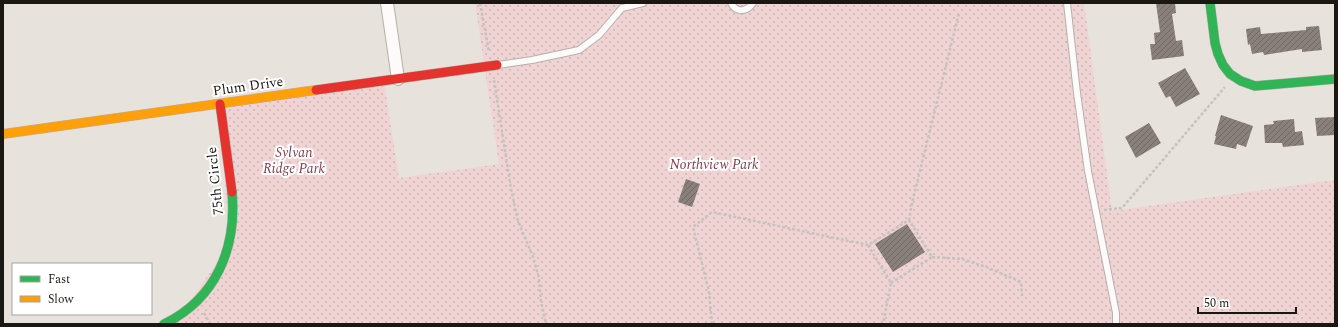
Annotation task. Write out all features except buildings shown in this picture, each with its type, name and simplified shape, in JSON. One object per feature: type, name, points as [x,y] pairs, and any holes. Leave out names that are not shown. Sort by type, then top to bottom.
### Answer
[{"type":"street","points":[[387,3],[398,79]]},
{"type":"street","points":[[1210,3],[1216,48],[1225,69],[1233,77],[1244,83],[1255,86],[1335,79]]},
{"type":"street","name":"Plum Drive","points":[[3,134],[494,66]]},
{"type":"street","name":"75th Circle","points":[[164,324],[182,313],[199,298],[212,282],[222,265],[229,245],[233,225],[234,204],[220,104]]},
{"type":"lane","points":[[494,66],[580,50],[599,35],[622,8],[643,3]]},
{"type":"lane","points":[[731,3],[736,9],[741,11],[749,8],[753,3]]},
{"type":"lane","points":[[1067,3],[1077,94],[1088,171],[1116,313],[1116,324]]},
{"type":"path","points":[[480,3],[494,66],[511,189],[518,221],[533,257],[539,278],[541,302],[546,324]]},
{"type":"path","points":[[932,257],[909,220],[959,14]]},
{"type":"path","points":[[1096,212],[1122,208],[1233,77]]},
{"type":"path","points":[[712,324],[709,292],[693,227],[712,212],[868,245],[909,220]]},
{"type":"path","points":[[868,245],[891,283],[883,324]]},
{"type":"path","points":[[891,283],[932,257],[962,259],[990,268],[1021,282],[1022,296]]},
{"type":"green space","name":"Northview Park","points":[[475,3],[1084,3],[1112,211],[1335,180],[1335,324],[164,324],[182,313],[229,245],[220,104],[384,82],[399,178],[499,164]]},
{"type":"traffic: fast","points":[[1210,3],[1215,43],[1218,54],[1223,65],[1230,74],[1241,81],[1255,86],[1335,79]]},
{"type":"traffic: fast","points":[[164,324],[182,313],[197,301],[210,286],[219,270],[231,233],[233,213],[232,192]]},
{"type":"traffic: slow","points":[[3,134],[316,90]]},
{"type":"traffic: jam","points":[[316,90],[497,65]]},
{"type":"traffic: jam","points":[[220,104],[232,192]]},
{"type":"park label","name":"Sylvan Ridge Park","points":[[294,160]]}]
